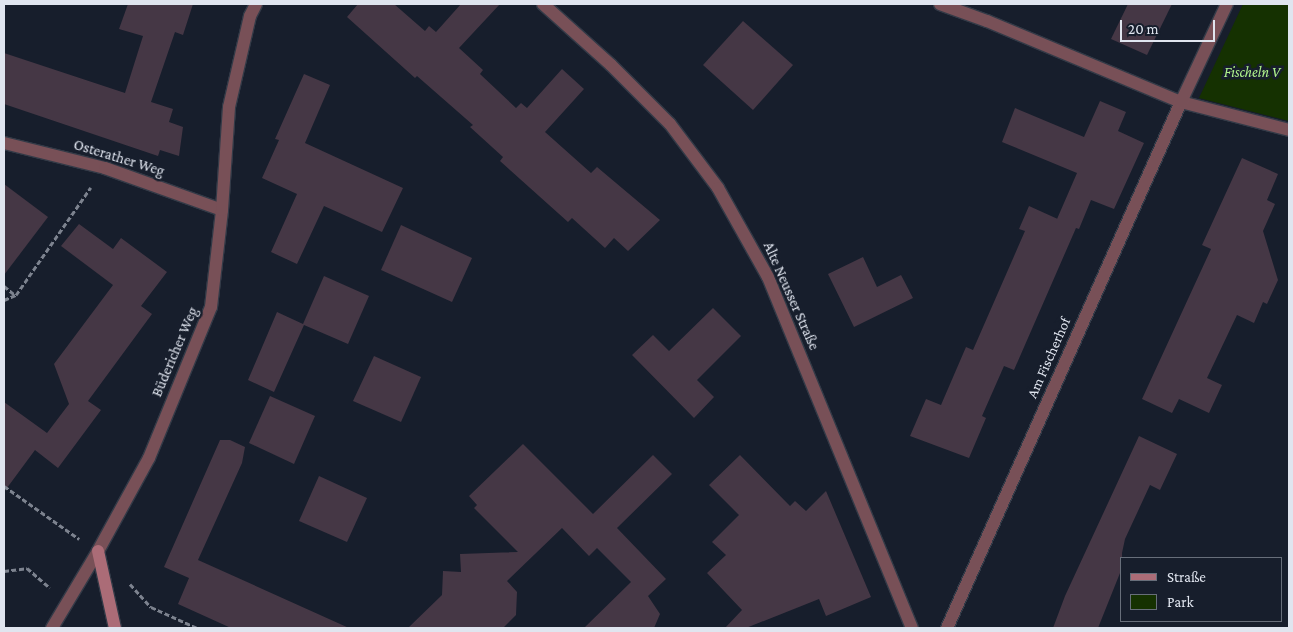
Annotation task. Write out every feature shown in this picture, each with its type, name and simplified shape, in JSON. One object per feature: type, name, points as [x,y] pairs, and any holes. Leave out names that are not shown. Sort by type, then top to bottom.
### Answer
[{"type":"main road","points":[[98,551],[115,628]]},
{"type":"street","name":"Büdericher Weg","points":[[52,628],[98,551],[149,458],[211,307],[222,210],[229,108],[250,16],[256,4]]},
{"type":"street","name":"Alte Neusser Straße","points":[[543,4],[611,65],[670,124],[718,188],[768,277],[912,628]]},
{"type":"street","points":[[940,4],[987,21],[1181,102],[1289,130]]},
{"type":"street","name":"Am Fischerhof","points":[[947,628],[1181,102],[1227,4]]},
{"type":"street","name":"Osterather Weg","points":[[4,143],[104,168],[222,210]]},
{"type":"path","points":[[4,300],[16,295],[104,168]]},
{"type":"path","points":[[4,286],[16,295]]},
{"type":"path","points":[[4,486],[98,551]]},
{"type":"path","points":[[4,571],[27,568],[67,603]]},
{"type":"path","points":[[125,579],[151,607],[197,628]]},
{"type":"green space","name":"Fischeln V","points":[[1243,4],[1289,4],[1289,121],[1199,98]]},
{"type":"building","points":[[128,4],[193,4],[183,35],[175,32],[151,102],[173,109],[169,122],[183,127],[179,156],[160,150],[158,156],[4,104],[4,53],[125,93],[143,36],[119,29]]},
{"type":"building","points":[[358,4],[394,4],[425,31],[429,26],[436,32],[461,4],[500,4],[459,48],[483,70],[480,74],[516,108],[521,103],[527,108],[562,69],[584,89],[545,132],[591,173],[597,167],[660,220],[628,251],[614,238],[605,248],[572,218],[568,222],[500,161],[503,157],[470,127],[473,125],[417,76],[415,78],[347,17]]},
{"type":"building","points":[[1128,4],[1172,4],[1147,55],[1111,39]]},
{"type":"building","points":[[743,21],[793,65],[753,110],[703,65]]},
{"type":"building","points":[[304,74],[330,85],[305,143],[403,188],[382,232],[324,206],[297,264],[271,252],[297,194],[262,178],[279,140],[275,139]]},
{"type":"building","points":[[1100,101],[1126,112],[1118,131],[1144,143],[1114,209],[1091,200],[1079,229],[1076,228],[1014,370],[1004,366],[982,416],[986,418],[969,458],[910,436],[926,399],[941,405],[966,347],[973,350],[1025,231],[1019,229],[1029,206],[1057,219],[1077,173],[1002,142],[1015,108],[1084,137]]},
{"type":"building","points":[[1242,158],[1278,174],[1267,200],[1275,204],[1263,231],[1278,280],[1267,304],[1263,302],[1254,323],[1237,315],[1207,378],[1222,385],[1209,413],[1179,399],[1172,413],[1142,399],[1211,249],[1202,245]]},
{"type":"building","points":[[4,184],[48,217],[4,275]]},
{"type":"building","points":[[79,224],[113,249],[121,238],[167,272],[141,306],[152,314],[88,401],[101,410],[58,468],[35,450],[4,492],[4,402],[47,433],[69,404],[54,364],[113,285],[61,246]]},
{"type":"building","points":[[401,225],[472,258],[452,302],[381,270]]},
{"type":"building","points":[[863,257],[877,287],[901,275],[913,298],[854,327],[828,274]]},
{"type":"building","points":[[324,276],[369,296],[348,344],[304,325],[274,392],[248,380],[277,312],[303,324]]},
{"type":"building","points":[[713,308],[741,336],[697,380],[714,397],[694,418],[632,355],[653,335],[669,351]]},
{"type":"building","points":[[374,356],[421,377],[401,422],[353,401]]},
{"type":"building","points":[[270,396],[315,416],[294,464],[249,443]]},
{"type":"building","points":[[1139,436],[1177,454],[1160,490],[1150,485],[1125,539],[1122,557],[1120,557],[1120,573],[1098,628],[1053,628],[1065,596]]},
{"type":"building","points":[[220,440],[230,440],[245,447],[242,463],[198,560],[349,628],[231,628],[178,604],[189,578],[164,567]]},
{"type":"building","points":[[523,444],[593,514],[653,455],[672,474],[617,528],[666,579],[648,596],[660,614],[654,628],[584,628],[631,582],[597,548],[589,556],[562,528],[507,581],[517,592],[516,615],[503,628],[408,628],[442,595],[443,571],[461,572],[460,554],[518,552],[474,508],[477,505],[469,496]]},
{"type":"building","points":[[740,455],[790,506],[795,501],[806,511],[826,491],[871,597],[826,616],[819,599],[746,628],[725,628],[742,610],[707,573],[726,555],[712,542],[739,515],[709,485]]},
{"type":"building","points":[[319,476],[367,498],[347,542],[299,521]]}]
